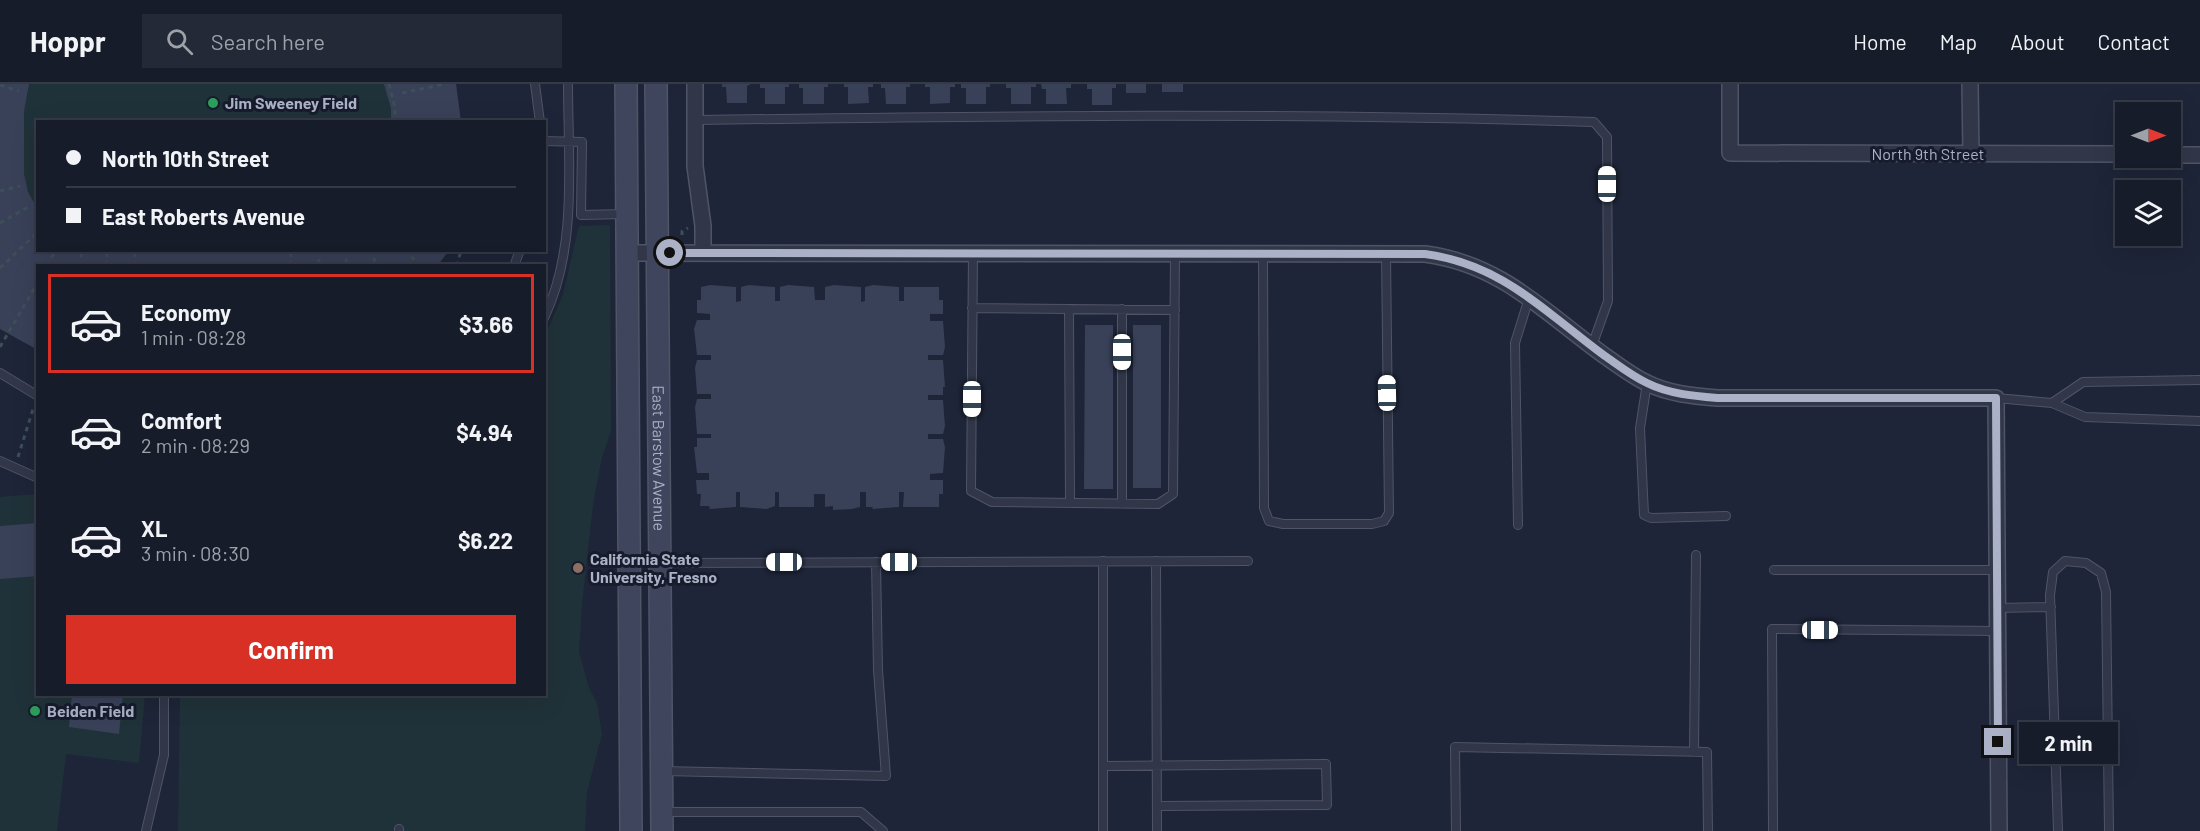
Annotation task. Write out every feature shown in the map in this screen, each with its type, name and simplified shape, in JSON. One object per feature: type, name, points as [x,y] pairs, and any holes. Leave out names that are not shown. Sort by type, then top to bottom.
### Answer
[{"type":"main road","name":"East Barstow Avenue","points":[[626,84],[631,831]]},
{"type":"main road","name":"East Barstow Avenue","points":[[656,84],[662,821]]},
{"type":"street","points":[[694,84],[695,166],[703,226],[703,253]]},
{"type":"street","name":"North 9th Street","points":[[1731,84],[1731,153],[2115,154]]},
{"type":"street","points":[[1970,84],[1971,154]]},
{"type":"street","points":[[2181,155],[2200,155]]},
{"type":"street","points":[[628,253],[1425,254],[1455,258],[1506,281],[1592,346],[1647,383],[1677,393],[1718,398],[1996,398],[1999,831]]},
{"type":"lane","points":[[535,84],[540,120]]},
{"type":"lane","points":[[546,312],[560,270],[566,232],[568,84]]},
{"type":"lane","points":[[695,120],[1181,115],[1450,117],[1594,122],[1607,137],[1608,301],[1592,346]]},
{"type":"lane","points":[[546,141],[582,142],[581,214],[627,214]]},
{"type":"lane","points":[[973,253],[971,491],[992,502],[1122,504],[1158,504],[1173,494],[1175,254]]},
{"type":"lane","points":[[1263,254],[1264,508],[1269,521],[1283,524],[1372,524],[1384,521],[1389,513],[1386,254]]},
{"type":"lane","points":[[1518,525],[1515,343],[1529,298]]},
{"type":"lane","points":[[972,308],[1174,310]]},
{"type":"lane","points":[[1070,309],[1070,503]]},
{"type":"lane","points":[[1122,309],[1122,504]]},
{"type":"lane","points":[[0,373],[36,395]]},
{"type":"lane","points":[[2052,403],[2083,382],[2200,380]]},
{"type":"lane","points":[[1647,383],[1640,429],[1644,515],[1651,518],[1726,516]]},
{"type":"lane","points":[[1996,398],[2052,403],[2085,417],[2200,421]]},
{"type":"lane","points":[[0,461],[14,470],[36,477]]},
{"type":"lane","points":[[1694,752],[1696,555]]},
{"type":"lane","points":[[1102,561],[1103,831]]},
{"type":"lane","points":[[1156,561],[1157,831]]},
{"type":"lane","points":[[660,563],[1248,561]]},
{"type":"lane","points":[[2058,831],[2051,607],[2053,572],[2065,561],[2086,563],[2101,573],[2106,592],[2109,831]]},
{"type":"lane","points":[[662,771],[886,776],[878,670],[876,562]]},
{"type":"lane","points":[[1774,570],[1997,570]]},
{"type":"lane","points":[[1997,608],[2051,607]]},
{"type":"lane","points":[[1773,831],[1772,629],[1998,631]]},
{"type":"lane","points":[[146,831],[164,755],[164,696]]},
{"type":"lane","points":[[1456,831],[1455,747],[1707,752],[1707,831]]},
{"type":"lane","points":[[1103,766],[1326,764],[1327,805],[1157,806]]},
{"type":"lane","points":[[662,821],[861,812],[883,831]]},
{"type":"path","points":[[389,84],[395,108],[395,120]]},
{"type":"path","points":[[402,93],[445,84]]},
{"type":"path","points":[[0,85],[19,91]]},
{"type":"path","points":[[0,191],[20,186]]},
{"type":"path","points":[[0,223],[28,207]]},
{"type":"path","points":[[682,235],[685,228],[690,228]]},
{"type":"path","points":[[0,268],[36,234]]},
{"type":"path","points":[[407,252],[418,264]]},
{"type":"path","points":[[0,347],[36,285]]},
{"type":"path","points":[[14,470],[36,402]]},
{"type":"shaded area","points":[[0,84],[456,84],[461,120],[36,120],[36,252],[448,252],[441,262],[445,264],[36,264],[36,349],[0,329]]},
{"type":"shaded area","points":[[610,225],[611,431],[602,457],[593,504],[579,652],[589,688],[597,703],[602,734],[587,792],[585,831],[178,831],[180,696],[546,696],[546,378],[548,375],[546,374],[546,334],[563,294],[579,226]]},
{"type":"shaded area","name":"Beiden Field","points":[[36,494],[36,696],[145,696],[139,763],[66,754],[57,831],[0,831],[0,497]]},
{"type":"building","points":[[0,84],[29,84],[24,111],[24,174],[28,192],[36,206],[36,252],[448,252],[440,262],[444,264],[36,264],[36,349],[0,329]]},
{"type":"building","points":[[384,84],[456,84],[461,120],[391,120],[391,108]]},
{"type":"building","points":[[722,84],[751,84],[747,86],[747,103],[727,103],[726,87],[722,87]]},
{"type":"building","points":[[760,84],[789,84],[789,87],[785,87],[785,104],[765,104],[765,88],[760,88]]},
{"type":"building","points":[[799,84],[828,84],[828,87],[824,87],[824,104],[803,104],[803,88],[799,88]]},
{"type":"building","points":[[844,84],[873,84],[873,87],[868,87],[869,103],[848,104],[848,87],[844,87]]},
{"type":"building","points":[[881,84],[910,84],[910,87],[906,87],[906,104],[886,104],[885,88],[881,88]]},
{"type":"building","points":[[925,84],[955,84],[955,87],[950,87],[950,103],[930,104],[930,87],[925,87]]},
{"type":"building","points":[[961,84],[990,84],[990,87],[986,87],[986,104],[966,104],[966,88],[961,88]]},
{"type":"building","points":[[1006,84],[1036,84],[1036,87],[1031,87],[1031,104],[1011,104],[1011,88],[1006,88]]},
{"type":"building","points":[[1041,84],[1071,84],[1071,88],[1066,88],[1067,104],[1046,104],[1046,89],[1042,89]]},
{"type":"building","points":[[1087,84],[1116,84],[1116,88],[1112,88],[1112,105],[1092,105],[1092,89],[1087,89]]},
{"type":"building","points":[[1126,84],[1146,84],[1146,93],[1126,93]]},
{"type":"building","points":[[1162,84],[1183,84],[1183,92],[1162,92]]},
{"type":"building","points":[[710,285],[736,287],[736,302],[741,301],[741,287],[749,285],[775,287],[775,301],[780,301],[780,287],[788,285],[814,287],[815,300],[825,300],[825,287],[834,285],[861,287],[861,302],[865,301],[865,287],[873,285],[899,287],[899,301],[904,301],[904,287],[939,287],[939,300],[943,300],[943,314],[930,314],[930,321],[943,321],[945,347],[943,355],[928,355],[928,360],[943,360],[945,387],[943,387],[943,395],[928,395],[928,400],[943,400],[945,426],[943,434],[928,434],[928,439],[943,439],[945,447],[943,473],[930,474],[930,480],[943,480],[943,494],[939,494],[939,507],[903,507],[904,492],[899,492],[899,507],[872,509],[873,507],[866,507],[866,492],[860,492],[860,507],[852,509],[833,510],[833,506],[825,507],[825,494],[814,494],[814,507],[779,507],[779,492],[775,492],[775,506],[767,509],[740,507],[740,492],[736,492],[736,507],[710,509],[709,506],[700,506],[701,494],[697,494],[696,480],[709,480],[709,473],[697,473],[694,447],[697,447],[697,438],[711,438],[711,434],[697,434],[695,407],[697,399],[711,399],[711,394],[697,394],[695,368],[697,360],[711,360],[711,355],[697,355],[694,329],[697,320],[710,320],[710,314],[697,313],[697,300],[701,300],[701,287]]},
{"type":"building","points":[[1085,325],[1113,325],[1113,489],[1084,489]]},
{"type":"building","points":[[1133,325],[1161,325],[1161,488],[1133,488]]},
{"type":"building","points":[[36,523],[36,576],[0,579],[0,526]]},
{"type":"building","points":[[72,696],[123,696],[119,734],[69,727]]},
{"type":"place","name":"Jim Sweeney Field","points":[[213,103]]},
{"type":"place","name":"California State University, Fresno","points":[[578,568]]},
{"type":"place","name":"Beiden Field","points":[[35,711]]},
{"type":"route","points":[[670,253],[1425,254],[1455,258],[1506,281],[1617,364],[1647,383],[1677,393],[1718,398],[1996,398],[1998,742]]}]
